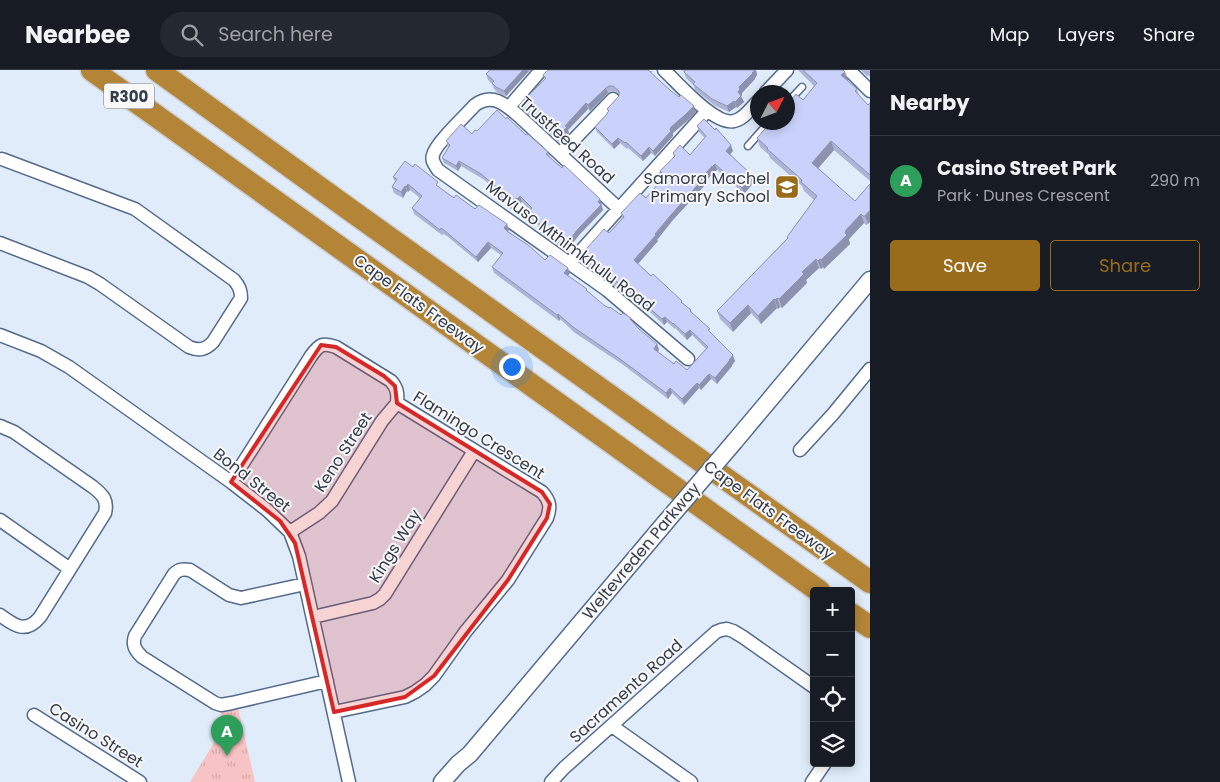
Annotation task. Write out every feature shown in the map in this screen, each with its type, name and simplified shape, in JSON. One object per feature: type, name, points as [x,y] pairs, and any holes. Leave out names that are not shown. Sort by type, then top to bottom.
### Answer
[{"type":"highway","name":"Cape Flats Freeway","points":[[92,70],[813,587]]},
{"type":"highway","name":"Cape Flats Freeway","points":[[158,70],[870,582]]},
{"type":"highway","points":[[855,617],[870,628]]},
{"type":"street","points":[[508,107],[542,70]]},
{"type":"street","points":[[664,70],[707,111],[722,120],[734,121],[750,111]]},
{"type":"street","points":[[773,85],[787,70]]},
{"type":"street","points":[[848,70],[870,91]]},
{"type":"street","name":"Trustfeed Road","points":[[432,160],[439,144],[475,105],[481,101],[492,99],[508,107],[618,208]]},
{"type":"street","points":[[560,154],[613,99]]},
{"type":"street","points":[[570,263],[707,111]]},
{"type":"street","points":[[0,244],[88,277],[196,350],[208,348],[241,298],[241,291],[234,280],[135,209],[1,159]]},
{"type":"street","name":"Mavuso Mthimkhulu Road","points":[[432,160],[438,170],[622,302],[688,359]]},
{"type":"street","name":"Weltevreden Parkway","points":[[442,782],[470,754],[870,280]]},
{"type":"street","name":"Bond Street","points":[[0,335],[54,357],[69,367],[232,482],[267,510],[290,532],[299,556],[349,782]]},
{"type":"street","name":"Flamingo Crescent","points":[[232,482],[311,356],[321,345],[328,344],[391,381],[396,386],[397,402],[542,492],[550,504],[547,518],[508,580],[466,631],[426,685],[404,697],[334,712]]},
{"type":"street","points":[[800,450],[870,369]]},
{"type":"street","name":"Keno Street","points":[[290,532],[319,513],[332,501],[382,421],[397,402]]},
{"type":"street","points":[[0,426],[14,432],[101,493],[105,499],[106,506],[104,514],[35,624],[20,627],[0,615]]},
{"type":"street","name":"Kings Way","points":[[313,617],[372,602],[380,599],[385,594],[474,451]]},
{"type":"street","points":[[0,520],[70,569]]},
{"type":"street","points":[[305,584],[241,598],[230,595],[190,570],[183,568],[174,574],[135,636],[134,647],[142,657],[215,703],[222,705],[327,681]]},
{"type":"street","name":"Sacramento Road","points":[[551,782],[564,768],[716,632],[721,630],[727,629],[743,637],[810,684]]},
{"type":"street","name":"Casino Street","points":[[34,715],[140,782]]},
{"type":"street","points":[[612,726],[691,782]]},
{"type":"street","name":"Weltevreden Parkway","points":[[453,782],[470,754]]},
{"type":"street","points":[[812,782],[822,767]]},
{"type":"lane","points":[[795,94],[802,87]]},
{"type":"lane","points":[[748,146],[762,130]]},
{"type":"highlighted area","points":[[321,345],[336,347],[384,376],[395,386],[397,403],[542,492],[550,504],[547,518],[508,580],[434,676],[405,697],[334,712],[295,543],[280,521],[231,482]]},
{"type":"green space","points":[[238,708],[255,782],[190,782],[222,730],[221,713],[223,710]]},
{"type":"building","points":[[490,70],[523,70],[504,91],[496,87],[492,83],[494,81],[486,74]]},
{"type":"building","points":[[548,70],[648,70],[671,91],[679,97],[681,95],[694,106],[671,127],[671,131],[653,151],[649,147],[641,156],[626,142],[618,138],[612,144],[595,127],[609,111],[607,109],[619,96],[619,91],[613,86],[609,86],[588,105],[586,103],[565,126],[567,127],[558,137],[521,103],[546,78],[543,75]]},
{"type":"building","points":[[686,70],[755,70],[739,87],[738,92],[741,96],[727,106],[712,99],[693,84],[695,82],[684,72]]},
{"type":"building","points":[[803,70],[843,70],[845,72],[841,75],[857,89],[855,91],[868,105],[870,103],[870,175],[831,141],[812,163],[855,201],[870,184],[870,210],[865,216],[861,214],[846,230],[845,233],[847,235],[821,260],[818,261],[816,259],[779,299],[774,299],[758,316],[748,305],[730,323],[717,311],[788,238],[817,196],[757,138],[764,130],[795,130],[795,95],[796,94],[803,100],[817,83]]},
{"type":"building","points":[[497,110],[526,135],[528,134],[562,168],[564,165],[600,199],[598,202],[601,205],[565,246],[538,227],[540,224],[528,213],[532,208],[520,196],[509,204],[501,196],[504,193],[481,174],[459,161],[456,166],[442,158],[450,145],[446,141],[461,124],[472,134]]},
{"type":"building","points":[[704,119],[715,130],[716,128],[731,145],[726,151],[753,176],[742,188],[715,164],[712,166],[634,260],[651,276],[653,274],[682,301],[733,355],[715,378],[709,374],[699,385],[697,383],[682,399],[670,388],[666,393],[492,267],[503,253],[488,242],[476,257],[445,231],[441,228],[440,230],[412,208],[422,196],[408,184],[401,192],[392,187],[397,179],[393,177],[405,161],[413,167],[415,164],[438,182],[436,185],[454,198],[456,195],[475,209],[479,205],[507,224],[504,228],[508,232],[528,245],[545,260],[550,255],[568,268],[564,273],[587,289],[605,306],[631,318],[639,329],[657,344],[654,349],[674,364],[676,361],[687,370],[708,347],[690,330],[685,334],[665,317],[662,319],[648,307],[649,305],[625,285],[623,288],[615,280],[580,256],[604,229],[609,233],[624,217],[621,213],[640,193],[646,198],[665,176],[660,171],[675,156],[673,153],[680,145],[690,155],[706,136],[697,126]]},
{"type":"place","name":"Samora Machel Primary School","points":[[787,187]]},
{"type":"place","name":"Casino Street Park","points":[[227,756]]}]
